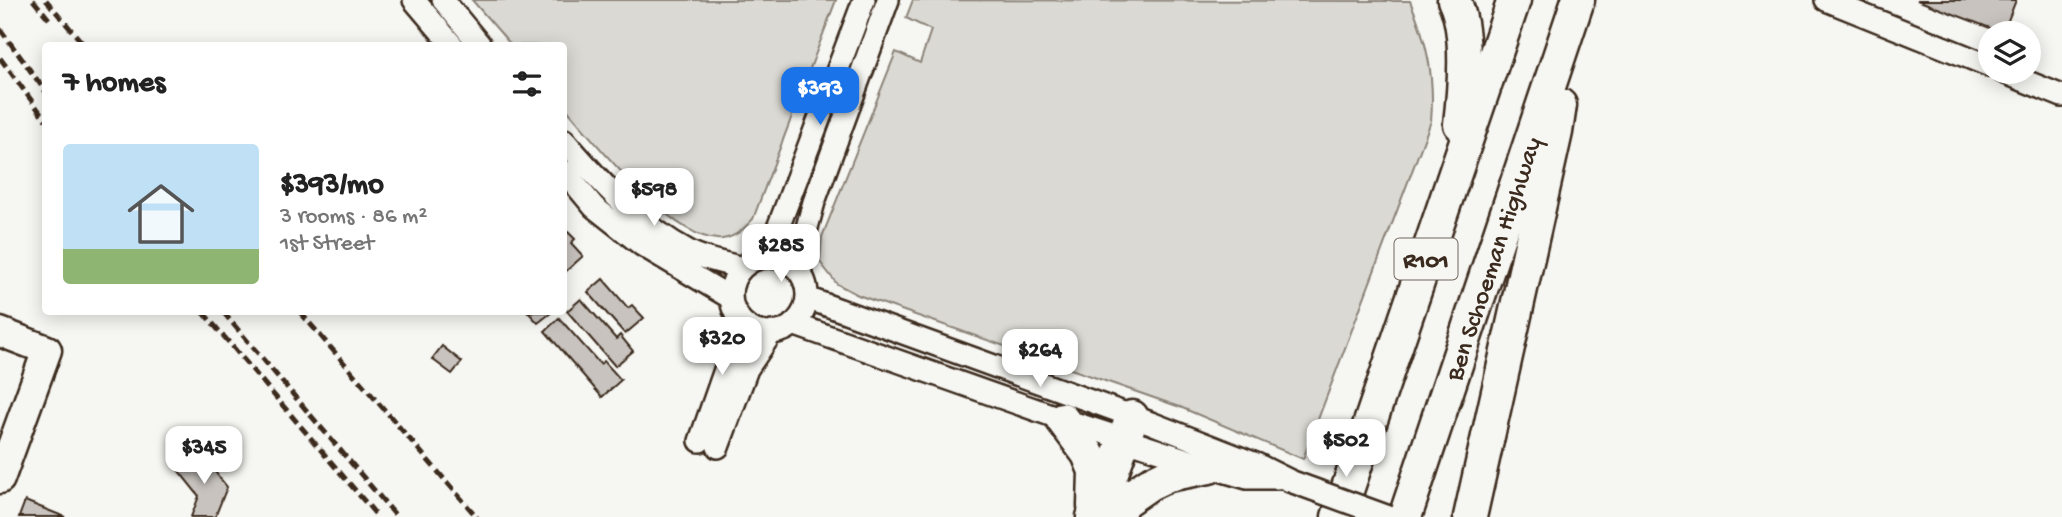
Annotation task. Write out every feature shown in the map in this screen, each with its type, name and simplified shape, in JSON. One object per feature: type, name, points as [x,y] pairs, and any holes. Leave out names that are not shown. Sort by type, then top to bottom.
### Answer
[{"type":"main road","points":[[1452,181],[1462,108],[1463,52],[1460,14],[1454,0]]},
{"type":"main road","name":"R101","points":[[1338,516],[1514,0]]},
{"type":"main road","points":[[1470,517],[1556,132],[1575,8]]},
{"type":"main road","name":"Ben Schoeman Highway","points":[[1405,517],[1575,8]]},
{"type":"main road","points":[[0,332],[47,350],[0,479]]},
{"type":"main road","points":[[1062,419],[1088,454],[1107,513]]},
{"type":"main road","points":[[1107,513],[1137,431]]},
{"type":"main road","points":[[1107,513],[1149,484],[1168,475],[1209,467]]},
{"type":"street","points":[[414,0],[450,42]]},
{"type":"street","points":[[443,0],[478,42]]},
{"type":"street","points":[[767,257],[864,0]]},
{"type":"street","points":[[796,268],[814,202],[888,0]]},
{"type":"street","points":[[1826,0],[1978,61]]},
{"type":"street","points":[[2032,84],[2062,96]]},
{"type":"street","points":[[567,144],[598,180],[632,212],[675,243],[692,253],[743,268]]},
{"type":"street","points":[[567,175],[594,207],[642,245],[734,306],[749,327],[772,332],[793,324],[803,313],[807,299],[803,277],[787,262],[767,257],[754,260],[743,268],[734,282],[734,306],[733,347],[709,444],[747,369],[772,332]]},
{"type":"street","points":[[807,299],[1137,431],[1209,467],[1247,478],[1286,480]]},
{"type":"street","points":[[793,324],[1062,419],[1137,431],[1264,467],[1286,480],[1389,517]]},
{"type":"shaded area","points":[[472,0],[836,0],[753,219],[736,234],[722,239],[703,236],[659,208],[614,164],[567,109],[567,42],[508,42]]},
{"type":"shaded area","points":[[913,0],[1410,1],[1421,30],[1431,74],[1431,121],[1303,459],[1180,407],[858,295],[837,284],[820,262],[822,237],[896,52],[920,63],[931,30],[906,18]]},
{"type":"building","points":[[1917,0],[2016,0],[2008,21],[1978,21],[1978,23]]},
{"type":"building","points":[[567,232],[575,239],[571,243],[583,256],[567,270]]},
{"type":"building","points":[[603,279],[628,308],[632,305],[644,318],[625,334],[588,292]]},
{"type":"building","points":[[581,299],[616,339],[620,335],[633,351],[615,366],[567,311]]},
{"type":"building","points":[[531,315],[548,315],[538,323]]},
{"type":"building","points":[[559,318],[600,364],[604,361],[621,380],[602,397],[545,331]]},
{"type":"building","points":[[442,346],[462,362],[452,374],[432,359]]},
{"type":"building","points":[[200,453],[227,487],[215,517],[191,517],[199,496],[178,470]]},
{"type":"building","points":[[25,501],[65,517],[19,517]]},
{"type":"railway","points":[[33,0],[49,19]]},
{"type":"railway","points":[[46,0],[82,42]]},
{"type":"railway","points":[[0,29],[42,87]]},
{"type":"railway","points":[[0,58],[42,115]]},
{"type":"railway","points":[[206,315],[378,517]]},
{"type":"railway","points":[[226,315],[397,517]]},
{"type":"railway","points":[[303,315],[477,517]]}]
